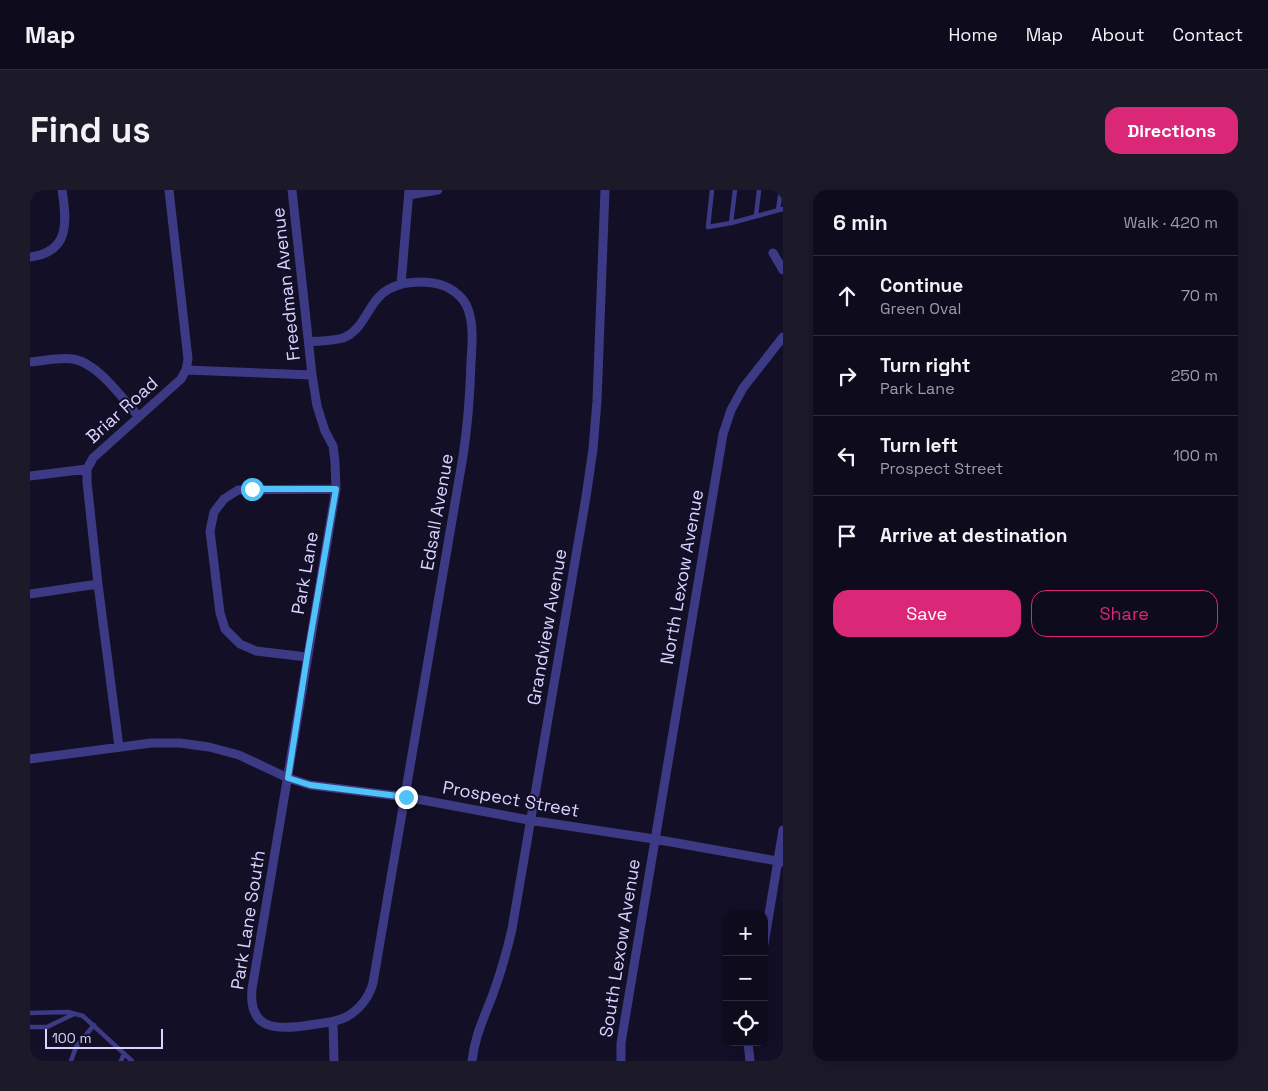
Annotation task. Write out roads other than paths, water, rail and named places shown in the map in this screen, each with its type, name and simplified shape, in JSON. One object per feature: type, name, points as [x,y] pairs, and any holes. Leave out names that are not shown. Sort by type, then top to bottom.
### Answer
[{"type":"street","points":[[30,258],[52,250],[61,240],[66,216],[62,190]]},
{"type":"street","points":[[170,190],[188,359],[186,370],[312,375]]},
{"type":"street","name":"Freedman Avenue","points":[[292,190],[312,375]]},
{"type":"street","points":[[309,342],[344,337],[360,325],[376,299],[388,290],[401,284],[409,192],[438,190]]},
{"type":"street","name":"Grandview Avenue","points":[[472,1061],[480,1023],[493,995],[504,963],[512,929],[586,497],[597,401],[605,190]]},
{"type":"street","points":[[773,253],[783,270]]},
{"type":"street","name":"Edsall Avenue","points":[[333,1022],[347,1016],[360,1007],[369,995],[406,797],[469,416],[472,326],[468,308],[456,292],[438,284],[420,281],[401,284]]},
{"type":"street","name":"North Lexow Avenue","points":[[654,840],[723,434],[731,410],[743,388],[783,337]]},
{"type":"street","points":[[30,362],[71,358],[85,362],[96,370],[139,417]]},
{"type":"street","name":"Briar Road","points":[[119,748],[98,584],[87,469],[93,458],[181,379],[186,370]]},
{"type":"street","name":"Park Lane","points":[[288,778],[336,489],[335,462],[332,446],[317,406],[312,375]]},
{"type":"street","points":[[30,476],[87,469]]},
{"type":"street","points":[[307,657],[256,650],[240,644],[225,629],[220,613],[210,531],[214,512],[224,499],[238,490],[336,489]]},
{"type":"street","points":[[30,594],[98,584]]},
{"type":"street","name":"Prospect Street","points":[[30,758],[151,743],[180,743],[239,755],[288,778],[310,785],[406,797],[780,862]]},
{"type":"street","name":"Park Lane South","points":[[288,778],[250,1001],[253,1012],[261,1022],[274,1028],[333,1022]]},
{"type":"street","points":[[768,924],[780,862],[783,830]]},
{"type":"street","name":"South Lexow Avenue","points":[[621,1061],[621,1043],[654,840]]},
{"type":"street","points":[[333,1022],[334,1061]]},
{"type":"street","points":[[748,1046],[750,1061]]},
{"type":"lane","points":[[712,190],[708,227],[731,223],[781,209],[781,190]]},
{"type":"lane","points":[[731,223],[735,190]]},
{"type":"lane","points":[[756,216],[759,190]]},
{"type":"lane","points":[[30,1013],[75,1013],[83,1016],[132,1061]]},
{"type":"lane","points":[[30,1027],[47,1027],[75,1013]]},
{"type":"lane","points":[[71,1061],[76,1047],[94,1025]]},
{"type":"lane","points":[[121,1061],[124,1053]]}]
